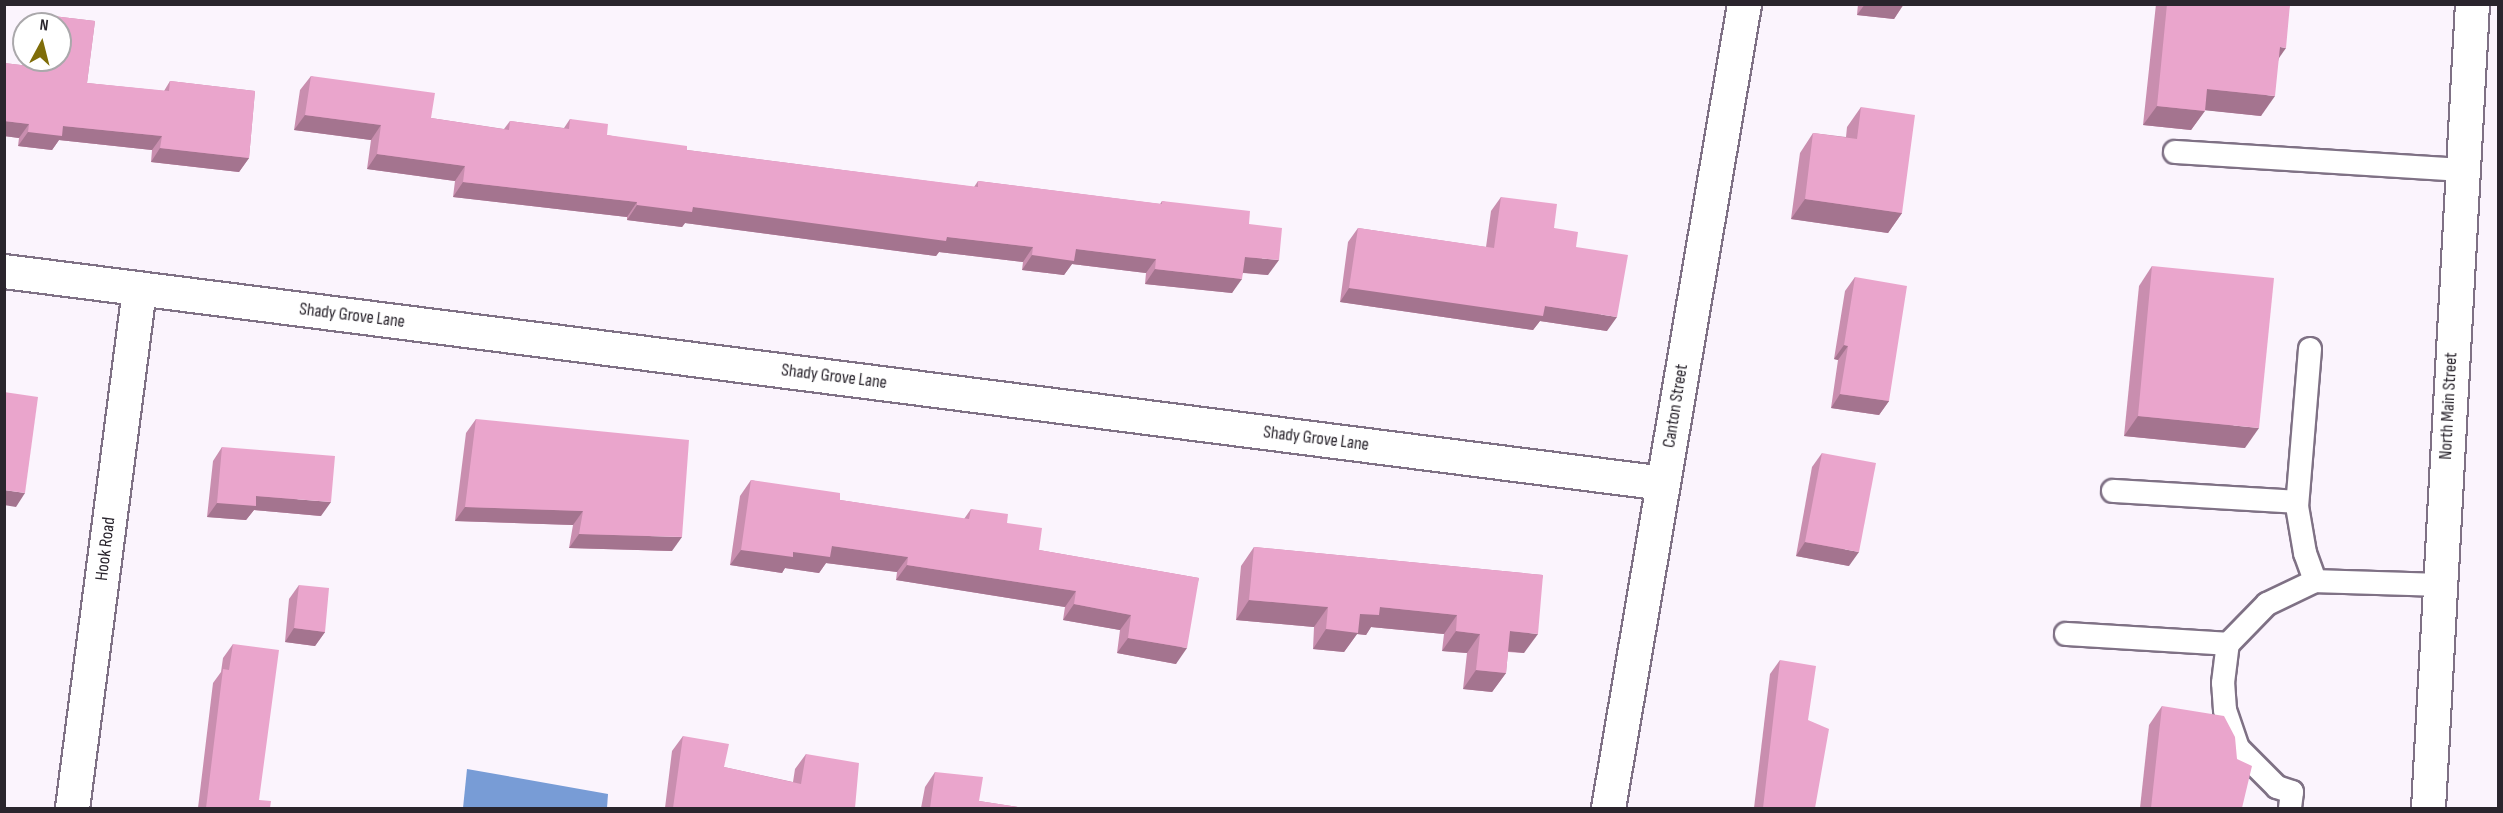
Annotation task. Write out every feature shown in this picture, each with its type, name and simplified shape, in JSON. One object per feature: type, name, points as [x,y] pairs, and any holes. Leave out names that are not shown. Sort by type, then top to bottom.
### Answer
[{"type":"street","name":"Canton Street","points":[[1608,808],[1744,4]]},
{"type":"street","name":"North Main Street","points":[[2428,808],[2472,4]]},
{"type":"street","name":"Shady Grove Lane","points":[[4,272],[1663,483]]},
{"type":"street","name":"Hook Road","points":[[72,808],[139,289]]},
{"type":"lane","points":[[2175,152],[2463,170]]},
{"type":"lane","points":[[2310,349],[2297,502],[2305,553],[2315,581]]},
{"type":"lane","points":[[2113,491],[2297,502]]},
{"type":"lane","points":[[2290,808],[2292,792],[2277,787],[2238,748],[2225,710],[2223,683],[2228,644],[2267,604],[2315,581],[2439,585]]},
{"type":"lane","points":[[2066,634],[2228,644]]},
{"type":"water","points":[[467,769],[608,794],[607,808],[463,808]]},
{"type":"building","points":[[2167,4],[2290,4],[2286,48],[2280,47],[2275,96],[2207,89],[2205,111],[2157,106]]},
{"type":"building","points":[[72,18],[95,21],[87,83],[169,91],[170,81],[255,91],[249,158],[160,148],[162,136],[63,126],[62,136],[28,132],[29,124],[4,121],[4,63],[12,64],[12,72],[72,72]]},
{"type":"building","points":[[311,76],[435,93],[431,118],[509,130],[510,121],[569,129],[570,119],[608,124],[607,135],[687,146],[687,150],[978,187],[978,181],[1162,204],[1162,201],[1250,211],[1249,224],[1282,228],[1279,260],[1245,257],[1242,279],[1155,269],[1156,259],[1076,249],[1074,261],[1032,255],[1033,247],[947,237],[946,241],[693,207],[692,212],[637,205],[637,202],[463,182],[465,166],[377,154],[381,125],[305,115]]},
{"type":"building","points":[[1861,107],[1915,115],[1902,213],[1805,199],[1813,133],[1857,139]]},
{"type":"building","points":[[1501,197],[1557,204],[1554,228],[1578,232],[1576,247],[1628,255],[1617,317],[1545,306],[1543,316],[1349,288],[1358,228],[1494,248]]},
{"type":"building","points":[[2152,266],[2274,278],[2259,428],[2138,416]]},
{"type":"building","points":[[1855,277],[1907,286],[1889,401],[1840,394],[1848,346],[1844,345]]},
{"type":"building","points":[[4,392],[38,397],[25,493],[4,490]]},
{"type":"building","points":[[476,419],[689,440],[682,537],[579,534],[583,511],[465,507]]},
{"type":"building","points":[[222,447],[335,456],[331,502],[256,496],[256,506],[217,503]]},
{"type":"building","points":[[1822,453],[1876,463],[1859,552],[1805,542]]},
{"type":"building","points":[[751,480],[840,493],[840,500],[969,519],[971,509],[1008,514],[1007,523],[1042,528],[1039,550],[1199,578],[1187,648],[1128,638],[1131,615],[1074,604],[1076,591],[907,565],[908,557],[832,546],[830,557],[793,552],[793,557],[741,550]]},
{"type":"building","points":[[1254,547],[1543,575],[1538,634],[1510,631],[1506,673],[1476,670],[1480,634],[1456,631],[1457,615],[1380,607],[1379,615],[1360,614],[1358,633],[1326,629],[1328,607],[1249,600]]},
{"type":"building","points":[[299,585],[329,588],[325,632],[294,628]]},
{"type":"building","points":[[233,644],[279,650],[259,800],[271,801],[270,808],[206,808],[223,669],[229,670]]},
{"type":"building","points":[[1780,660],[1816,666],[1808,720],[1829,729],[1815,808],[1763,808]]},
{"type":"building","points":[[2162,706],[2224,716],[2235,737],[2237,759],[2252,766],[2242,808],[2151,808]]},
{"type":"building","points":[[683,736],[729,744],[724,767],[801,784],[806,754],[859,763],[855,808],[673,808]]},
{"type":"building","points":[[935,772],[983,777],[979,801],[1025,808],[930,808]]}]
